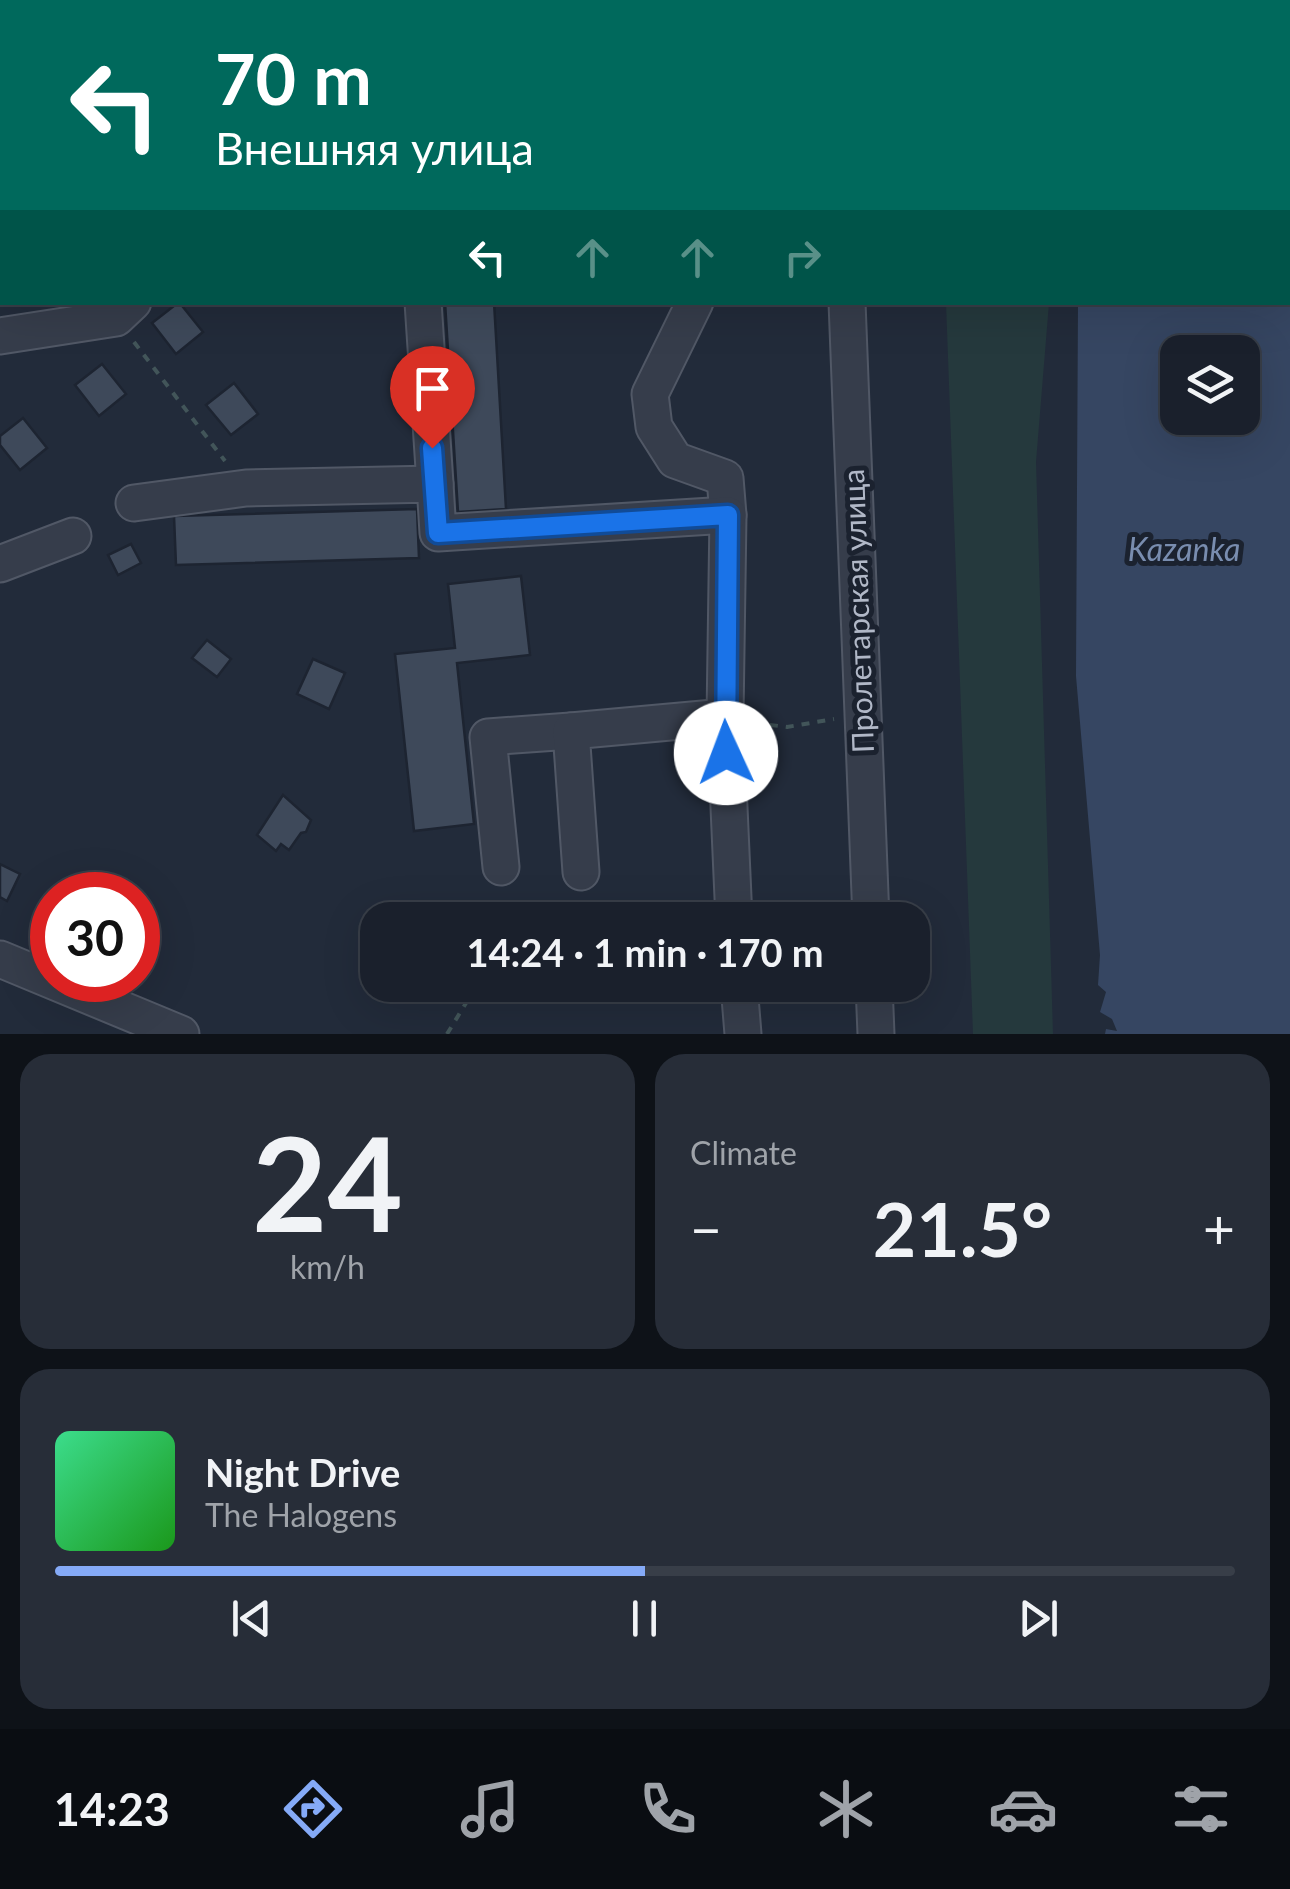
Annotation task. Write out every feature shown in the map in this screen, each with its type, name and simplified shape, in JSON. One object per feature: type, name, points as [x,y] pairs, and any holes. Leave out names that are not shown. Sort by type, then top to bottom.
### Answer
[{"type":"street","points":[[423,305],[438,533],[728,515]]},
{"type":"street","points":[[694,305],[650,394],[654,427],[675,460],[725,478],[725,718],[733,902]]},
{"type":"street","name":"Пролетарская улица","points":[[847,305],[870,902]]},
{"type":"street","points":[[0,336],[125,310]]},
{"type":"street","points":[[134,503],[246,488],[435,484]]},
{"type":"street","points":[[0,564],[73,536]]},
{"type":"street","points":[[501,867],[488,737],[725,718]]},
{"type":"street","points":[[570,731],[581,872]]},
{"type":"street","points":[[0,960],[181,1034]]},
{"type":"street","points":[[740,1002],[743,1034]]},
{"type":"street","points":[[875,1002],[876,1034]]},
{"type":"path","points":[[125,310],[246,488]]},
{"type":"path","points":[[725,718],[786,727],[804,722]]},
{"type":"path","points":[[447,1034],[467,1002]]},
{"type":"green space","points":[[946,305],[1049,305],[1036,462],[1053,1034],[973,1034]]},
{"type":"water","name":"Kazanka","points":[[1078,305],[1290,305],[1290,1034],[1105,1034],[1106,1029],[1117,1031],[1112,1019],[1100,1012],[1106,992],[1098,985],[1100,955],[1076,676]]},
{"type":"building","points":[[175,305],[181,305],[203,332],[176,354],[152,323]]},
{"type":"building","points":[[445,305],[494,305],[506,509],[458,512]]},
{"type":"building","points":[[102,364],[126,394],[99,416],[75,385]]},
{"type":"building","points":[[234,383],[258,414],[231,435],[206,405]]},
{"type":"building","points":[[23,418],[47,448],[20,470],[0,445],[0,436]]},
{"type":"building","points":[[417,509],[419,558],[176,565],[174,516]]},
{"type":"building","points":[[131,544],[141,563],[118,575],[108,555]]},
{"type":"building","points":[[521,576],[530,655],[457,663],[474,824],[414,831],[395,654],[455,648],[448,584]]},
{"type":"building","points":[[207,640],[231,659],[217,677],[192,658]]},
{"type":"building","points":[[313,659],[345,673],[329,709],[297,694]]},
{"type":"building","points":[[283,795],[311,820],[306,832],[289,850],[281,844],[276,851],[257,835]]},
{"type":"building","points":[[0,864],[20,874],[7,901],[0,897]]},
{"type":"route","points":[[432,448],[438,533],[728,515],[726,753]]}]
